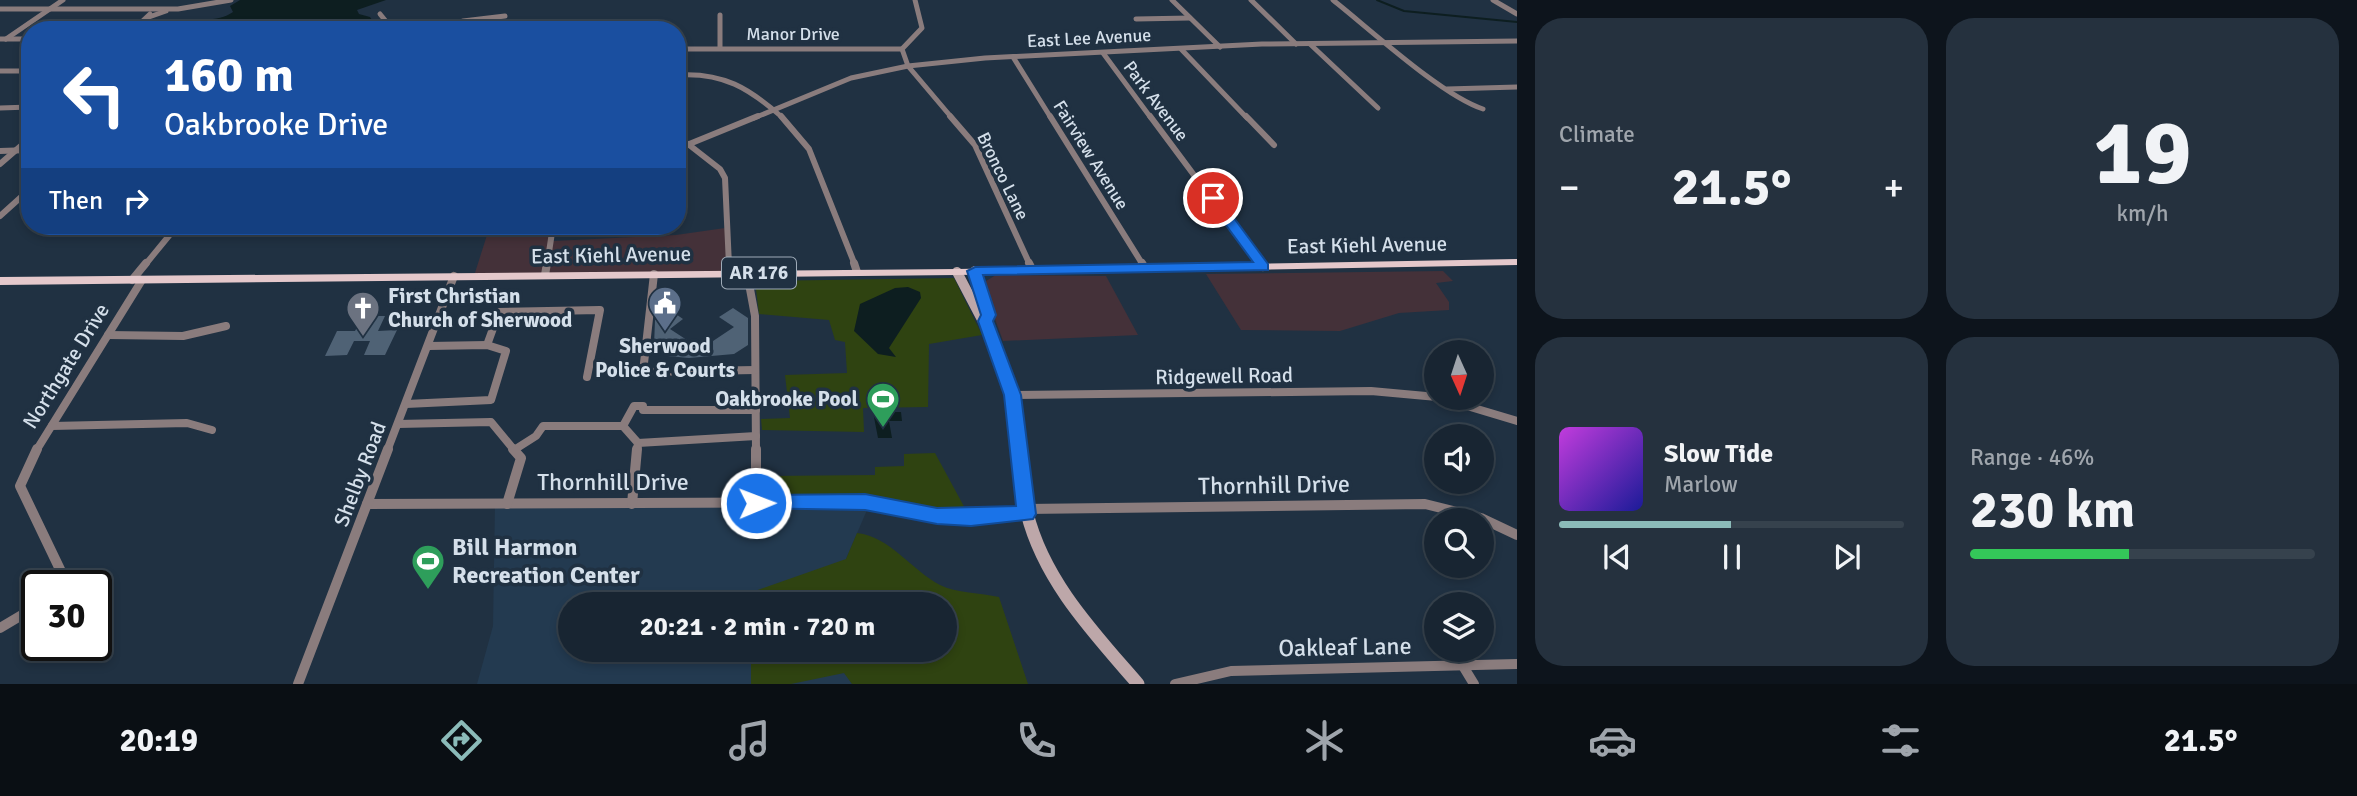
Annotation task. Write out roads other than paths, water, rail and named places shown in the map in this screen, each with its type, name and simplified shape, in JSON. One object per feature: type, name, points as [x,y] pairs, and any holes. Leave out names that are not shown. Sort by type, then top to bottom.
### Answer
[{"type":"main road","name":"East Kiehl Avenue","points":[[0,281],[957,272],[1517,262]]},
{"type":"street","points":[[32,21],[63,0]]},
{"type":"street","points":[[0,9],[178,9],[231,0]]},
{"type":"street","points":[[902,48],[924,27],[915,0]]},
{"type":"street","points":[[1172,0],[1220,47]]},
{"type":"street","points":[[1251,0],[1266,18],[1296,44]]},
{"type":"street","points":[[1333,0],[1447,89],[1468,104],[1483,109]]},
{"type":"street","points":[[1493,0],[1517,14]]},
{"type":"street","points":[[149,8],[149,17]]},
{"type":"street","points":[[144,21],[149,17],[178,9]]},
{"type":"street","points":[[380,15],[385,21]]},
{"type":"street","points":[[720,15],[720,48]]},
{"type":"street","points":[[463,21],[505,16]]},
{"type":"street","points":[[1136,19],[1190,18]]},
{"type":"street","points":[[3,39],[21,28]]},
{"type":"street","points":[[3,39],[21,39]]},
{"type":"street","name":"East Lee Avenue","points":[[688,144],[851,78],[908,66],[1013,57],[1220,47],[1517,41]]},
{"type":"street","points":[[1310,44],[1378,108]]},
{"type":"street","name":"Manor Drive","points":[[686,49],[902,48]]},
{"type":"street","name":"Bronco Lane","points":[[902,48],[908,66],[970,136],[1032,270]]},
{"type":"street","points":[[1181,49],[1274,145]]},
{"type":"street","name":"Park Avenue","points":[[1103,53],[1263,267]]},
{"type":"street","name":"Fairview Avenue","points":[[1013,57],[1145,268]]},
{"type":"street","points":[[0,71],[21,71]]},
{"type":"street","points":[[686,76],[721,78],[773,109],[796,131],[808,149],[857,272]]},
{"type":"street","points":[[1447,89],[1517,87]]},
{"type":"street","points":[[0,108],[21,107]]},
{"type":"street","points":[[688,144],[720,169],[725,178],[729,273]]},
{"type":"street","points":[[0,164],[21,146]]},
{"type":"street","points":[[0,151],[21,151]]},
{"type":"street","points":[[0,216],[21,198]]},
{"type":"street","name":"Northgate Drive","points":[[60,570],[20,492],[23,473],[108,335],[137,280],[170,235]]},
{"type":"street","points":[[545,275],[552,235]]},
{"type":"street","points":[[975,271],[989,315],[986,321]]},
{"type":"street","points":[[957,272],[978,316],[986,321],[1012,395],[1026,512],[1053,575],[1138,684]]},
{"type":"street","points":[[747,273],[755,316],[756,503]]},
{"type":"street","points":[[654,274],[643,373],[755,370]]},
{"type":"street","name":"Shelby Road","points":[[298,684],[454,276]]},
{"type":"street","points":[[487,345],[499,312],[600,310],[587,377]]},
{"type":"street","points":[[108,335],[195,334],[213,332],[226,326]]},
{"type":"street","points":[[405,404],[491,400],[506,351],[487,345],[429,346]]},
{"type":"street","name":"Ridgewell Road","points":[[1012,395],[1371,391],[1424,395]]},
{"type":"street","points":[[623,426],[634,406],[643,406],[643,410],[755,410]]},
{"type":"street","name":"Ridgewell Road","points":[[1480,410],[1517,421]]},
{"type":"street","points":[[398,424],[491,422],[521,458],[507,504]]},
{"type":"street","points":[[52,426],[187,423],[212,430]]},
{"type":"street","points":[[514,450],[536,436],[544,426],[623,426],[638,443],[632,504]]},
{"type":"street","points":[[638,443],[756,436]]},
{"type":"street","name":"Thornhill Drive","points":[[367,504],[865,502],[937,516],[971,518],[1026,512],[1425,504],[1482,518],[1517,535]]},
{"type":"street","points":[[0,628],[21,616]]},
{"type":"street","name":"Oakleaf Lane","points":[[1175,684],[1231,671],[1517,664]]},
{"type":"street","points":[[1463,666],[1474,684]]},
{"type":"waterway","points":[[1377,0],[1404,11],[1517,22]]},
{"type":"place","name":"Sherwood Police & Courts","points":[[665,333]]},
{"type":"place","name":"First Christian Church of Sherwood","points":[[363,338]]},
{"type":"place","name":"Oakbrooke Pool","points":[[883,429]]},
{"type":"place","name":"Bill Harmon Recreation Center","points":[[428,591]]}]
